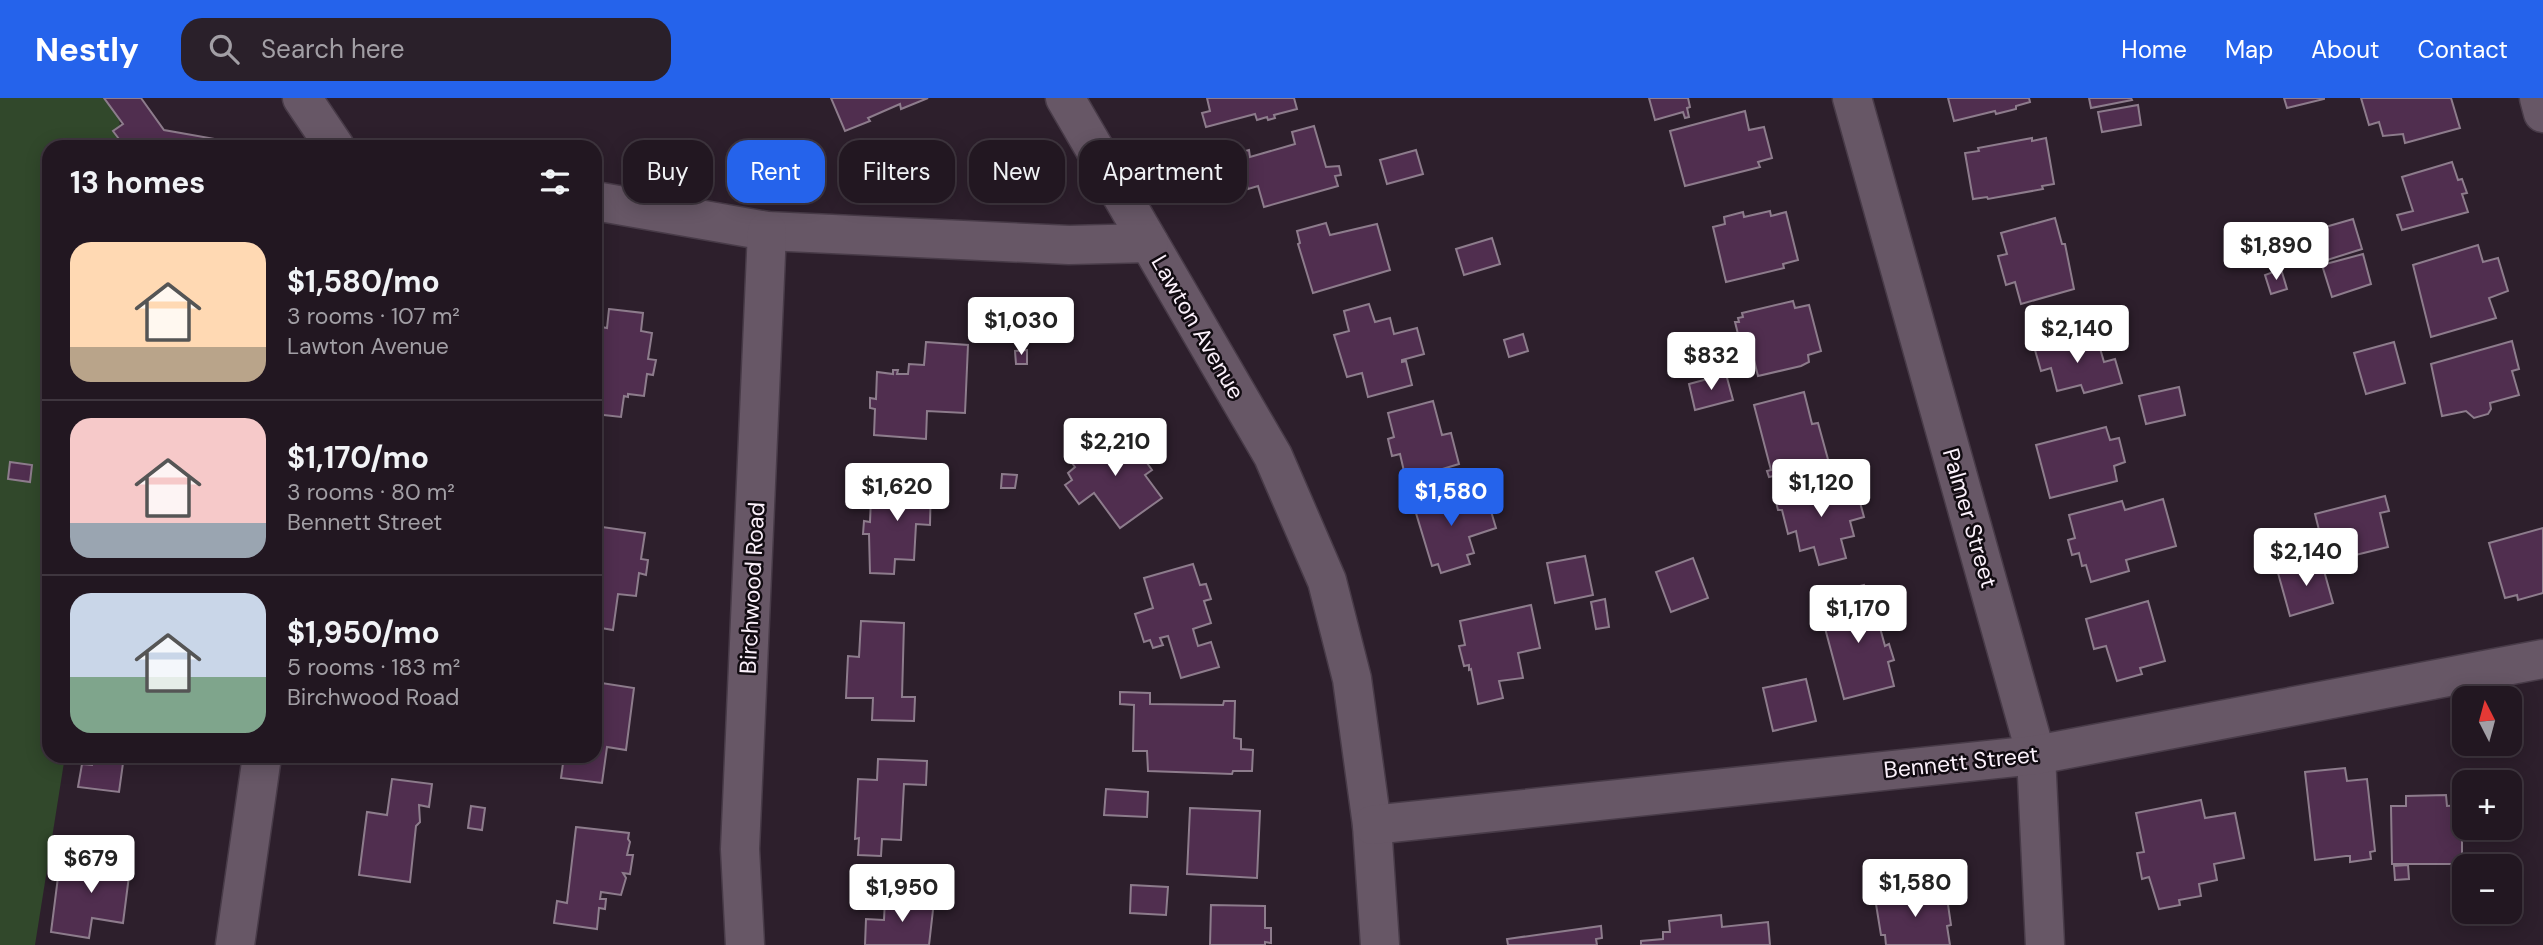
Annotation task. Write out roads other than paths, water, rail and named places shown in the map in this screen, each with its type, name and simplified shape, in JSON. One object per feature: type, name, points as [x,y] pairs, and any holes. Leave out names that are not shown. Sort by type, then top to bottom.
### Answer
[{"type":"street","points":[[302,98],[330,140]]},
{"type":"street","points":[[1065,98],[1149,243]]},
{"type":"street","name":"Palmer Street","points":[[1852,98],[2036,755],[2045,945]]},
{"type":"street","points":[[2539,98],[2543,113]]},
{"type":"street","name":"Lawton Avenue","points":[[602,202],[768,230],[1069,246],[1149,243],[1273,456],[1327,581],[1352,679],[1372,825],[1380,945]]},
{"type":"street","name":"Birchwood Road","points":[[744,945],[740,849],[768,230]]},
{"type":"street","name":"Bennett Street","points":[[1372,825],[2036,755],[2543,659]]},
{"type":"street","points":[[235,945],[261,763]]}]
